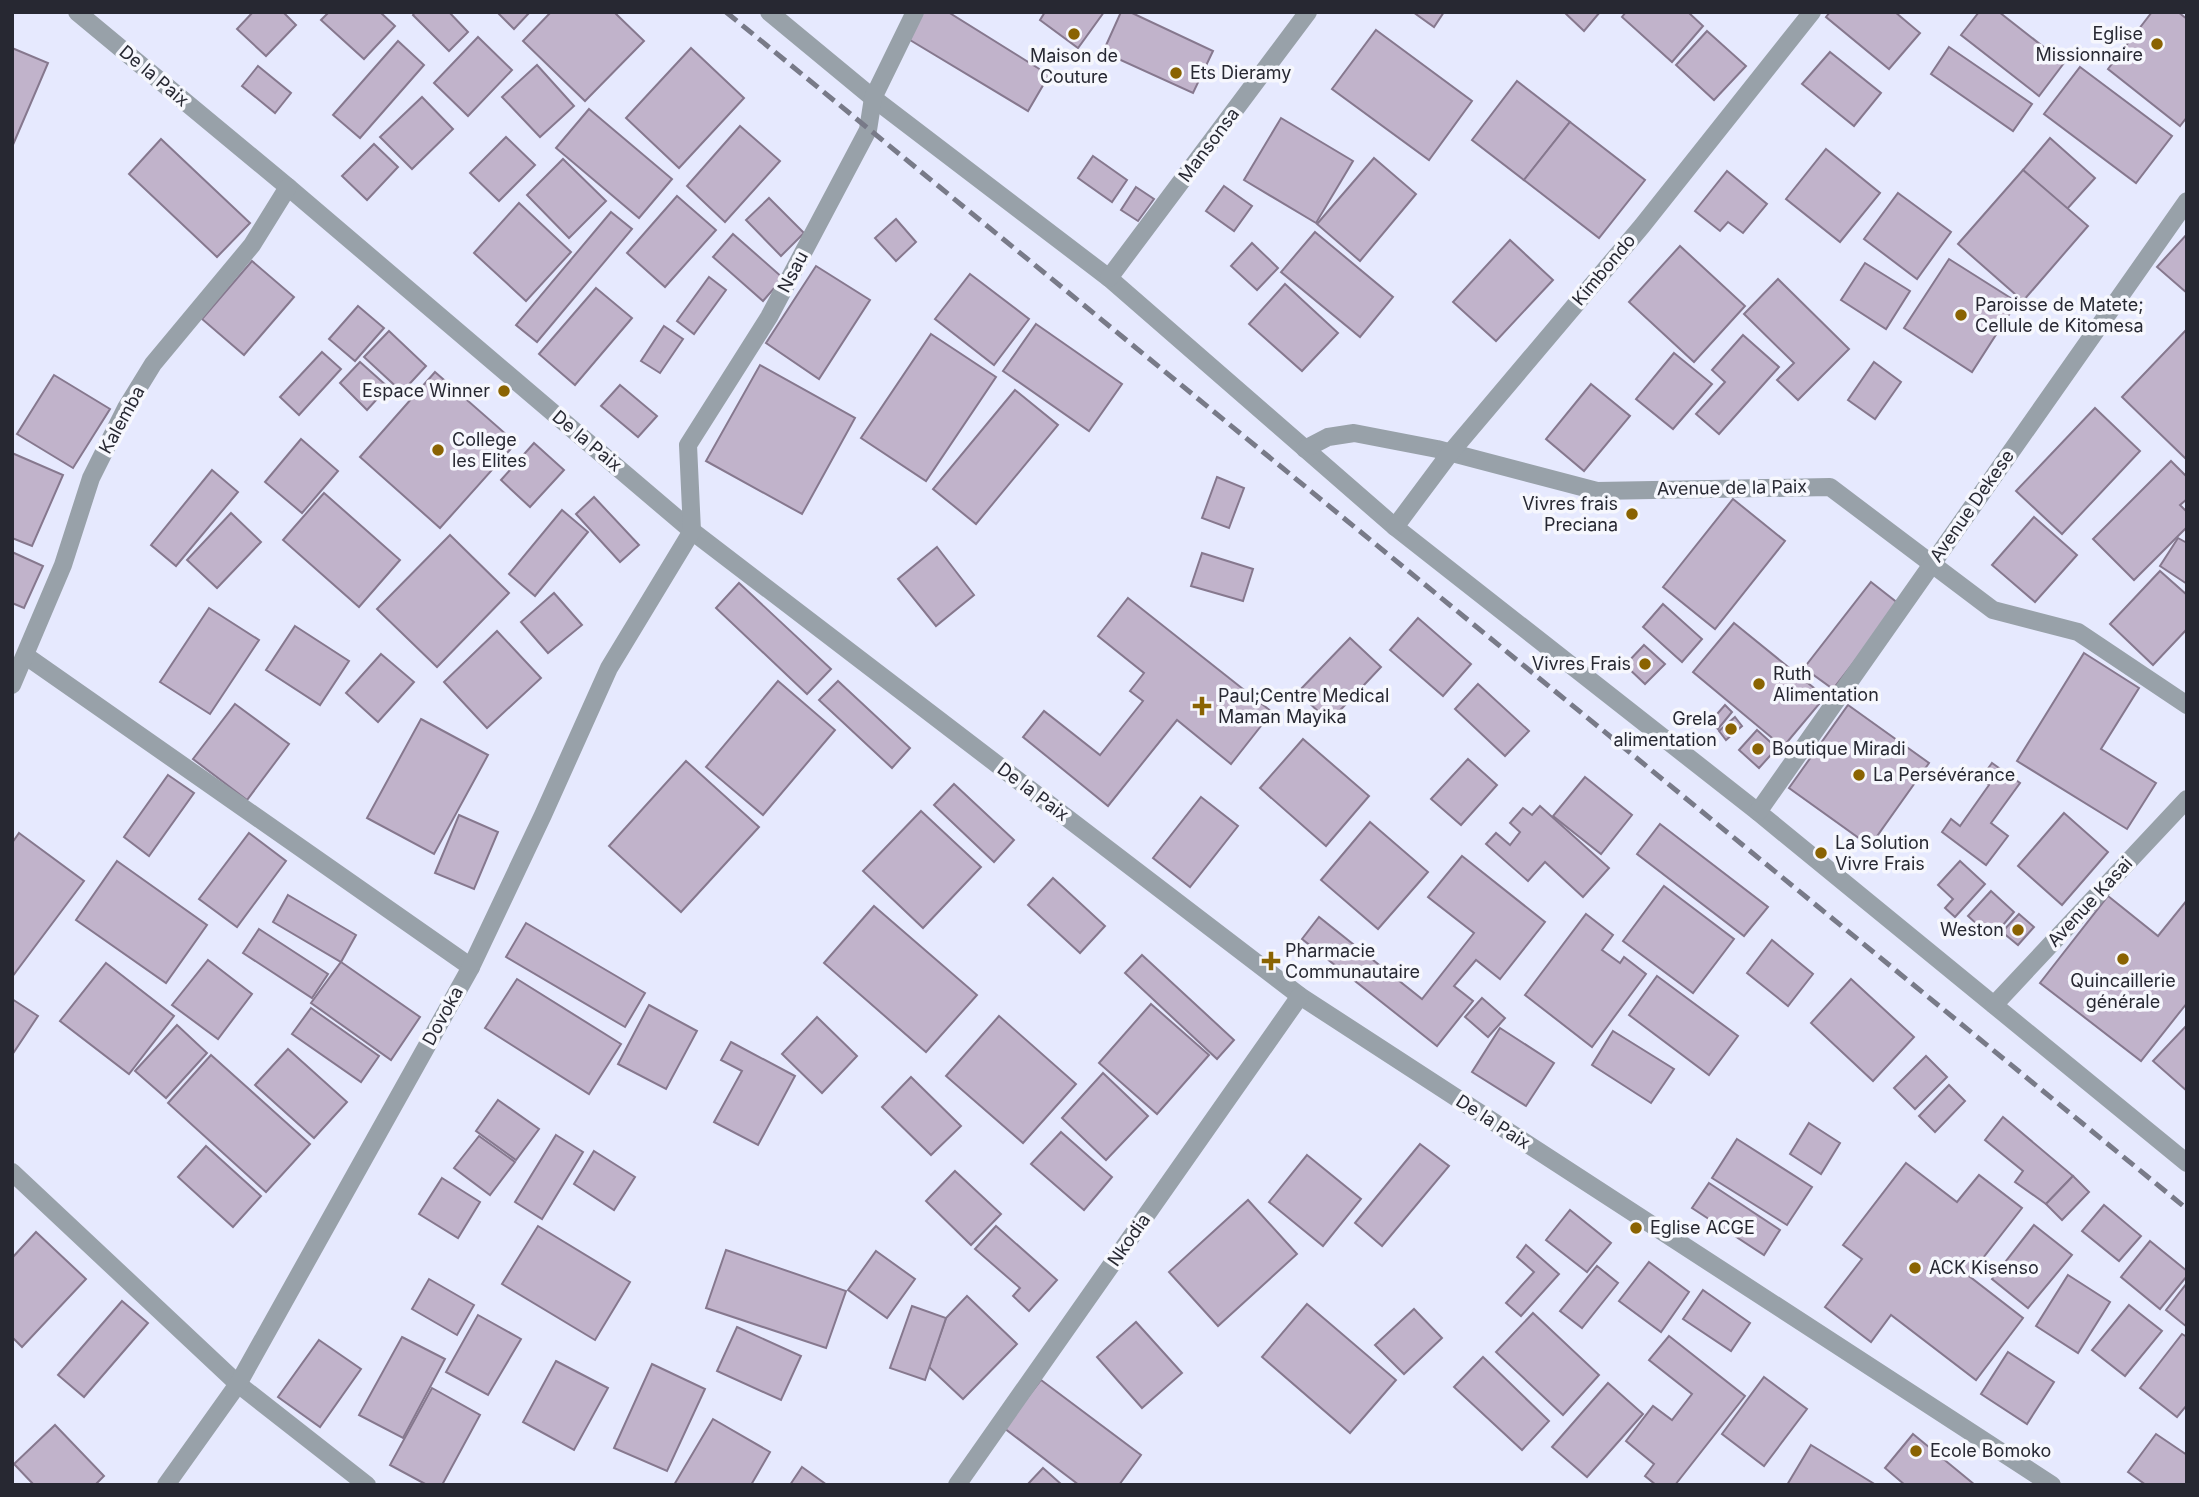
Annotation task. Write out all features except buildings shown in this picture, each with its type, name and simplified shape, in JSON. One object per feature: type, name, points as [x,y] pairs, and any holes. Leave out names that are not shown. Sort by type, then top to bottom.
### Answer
[{"type":"street","name":"De la Paix","points":[[77,12],[288,187],[692,531],[1300,996],[2052,1485]]},
{"type":"street","points":[[769,12],[873,99],[1109,278],[1395,527],[1758,812],[2187,1163]]},
{"type":"street","name":"Nsau","points":[[692,531],[688,445],[769,317],[868,130],[873,99],[915,12]]},
{"type":"street","name":"Mansonsa","points":[[1109,278],[1308,12]]},
{"type":"street","name":"Kimbondo","points":[[1395,527],[1451,452],[1642,226],[1812,12]]},
{"type":"street","name":"Kalemba","points":[[12,685],[63,565],[91,478],[126,408],[153,365],[252,245],[288,187]]},
{"type":"street","name":"Avenue Dekese","points":[[1758,812],[2187,201]]},
{"type":"street","name":"Avenue de la Paix","points":[[1305,449],[1328,437],[1354,433],[1451,452],[1597,491],[1830,486],[1993,610],[2078,632],[2187,705]]},
{"type":"street","name":"Dovoka","points":[[166,1485],[237,1384],[471,967],[609,668],[692,531]]},
{"type":"street","points":[[26,656],[471,967]]},
{"type":"street","name":"Avenue Kasai","points":[[1994,1005],[2187,799]]},
{"type":"street","name":"Nkodia","points":[[957,1485],[1300,996]]},
{"type":"street","points":[[12,1172],[237,1384],[367,1485]]},
{"type":"railway","points":[[726,12],[2187,1209]]},
{"type":"place","name":"Maison de Couture","points":[[1074,34]]},
{"type":"place","name":"Eglise Missionnaire","points":[[2157,44]]},
{"type":"place","name":"Ets Dieramy","points":[[1176,73]]},
{"type":"place","name":"Paroisse de Matete; Cellule de Kitomesa","points":[[1961,315]]},
{"type":"place","name":"Espace Winner","points":[[504,391]]},
{"type":"place","name":"College les Elites","points":[[438,450]]},
{"type":"place","name":"Vivres frais Preciana","points":[[1632,514]]},
{"type":"place","name":"Vivres Frais","points":[[1645,664]]},
{"type":"place","name":"Ruth Alimentation","points":[[1759,684]]},
{"type":"place","name":"Paul;Centre Medical Maman Mayika","points":[[1202,706]]},
{"type":"place","name":"Grela alimentation","points":[[1731,729]]},
{"type":"place","name":"Boutique Miradi","points":[[1758,749]]},
{"type":"place","name":"La Persévérance","points":[[1859,775]]},
{"type":"place","name":"La Solution Vivre Frais","points":[[1821,853]]},
{"type":"place","name":"Weston","points":[[2018,930]]},
{"type":"place","name":"Quincaillerie générale","points":[[2123,959]]},
{"type":"place","name":"Pharmacie Communautaire","points":[[1271,961]]},
{"type":"place","name":"Eglise ACGE","points":[[1636,1228]]},
{"type":"place","name":"ACK Kisenso","points":[[1915,1268]]},
{"type":"place","name":"Ecole Bomoko","points":[[1916,1451]]}]
